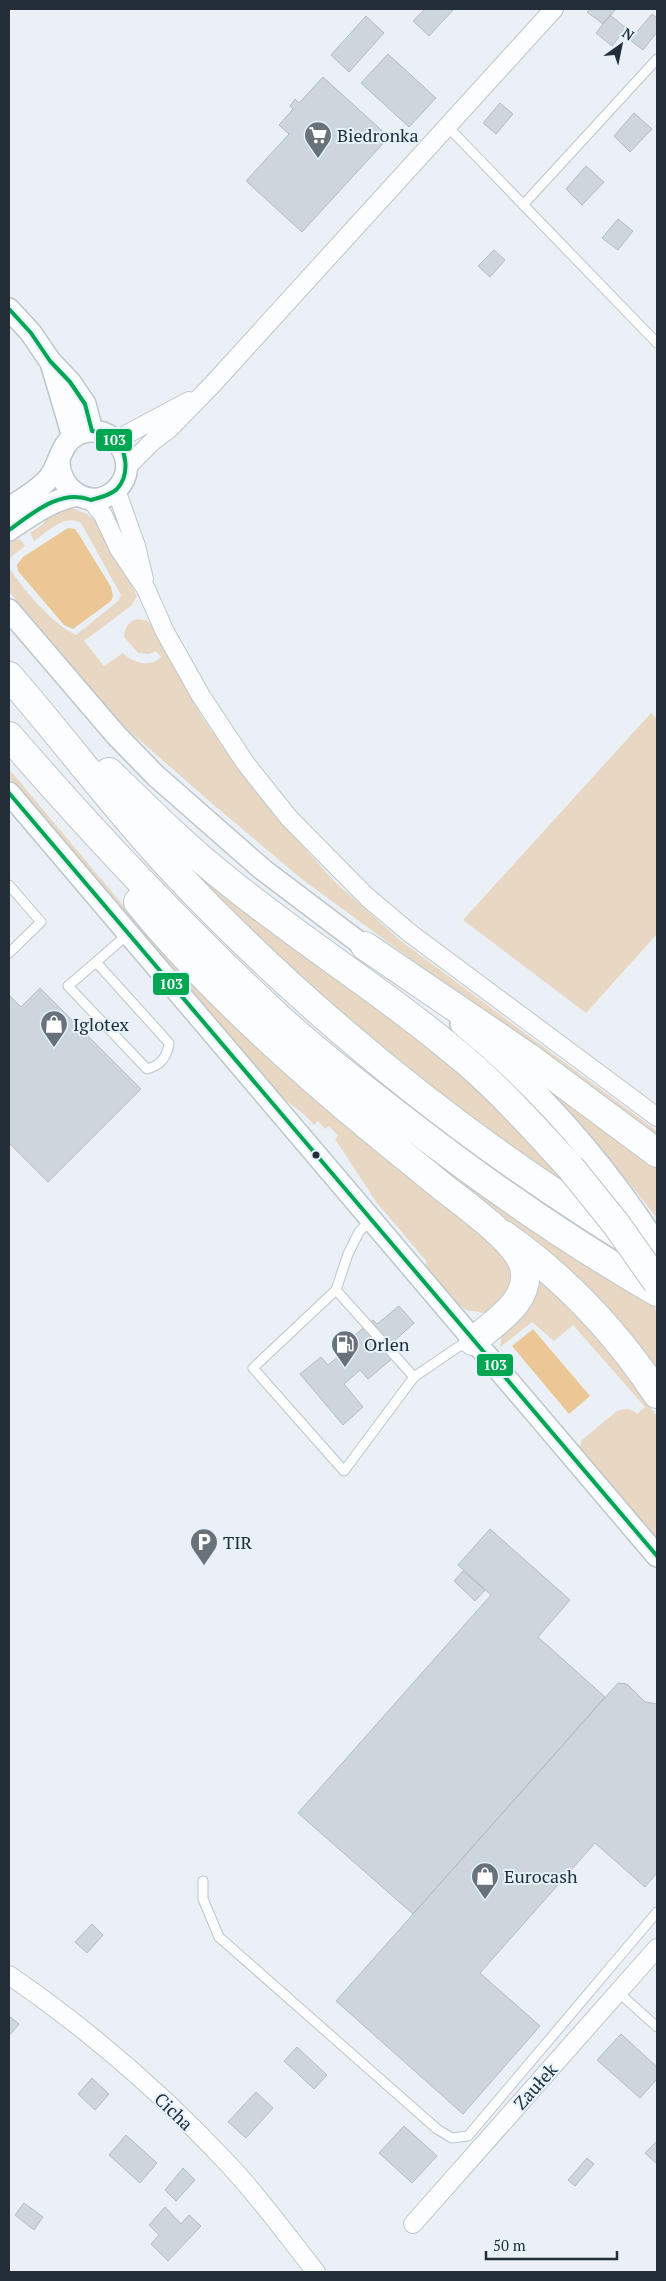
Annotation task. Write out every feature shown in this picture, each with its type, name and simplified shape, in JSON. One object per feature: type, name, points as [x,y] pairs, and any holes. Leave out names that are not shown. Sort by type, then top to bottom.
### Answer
[{"type":"main road","points":[[12,680],[222,877],[298,936],[416,1021],[468,1062],[524,1116],[570,1167],[616,1224],[657,1282]]},
{"type":"main road","points":[[12,680],[171,867],[290,985],[359,1046],[418,1094],[539,1184],[657,1258]]},
{"type":"main road","points":[[9,736],[56,790],[168,911],[278,1017],[359,1086],[523,1209],[595,1257],[657,1292]]},
{"type":"main road","points":[[56,790],[117,876],[197,970],[305,1072],[491,1226],[533,1256],[570,1289],[595,1314],[640,1369],[657,1394]]},
{"type":"main road","points":[[365,946],[528,1057],[657,1153]]},
{"type":"main road","points":[[473,1341],[511,1310],[522,1295],[526,1280],[523,1265],[517,1253],[491,1226]]},
{"type":"street","points":[[126,468],[153,441],[169,429],[202,394],[554,9]]},
{"type":"street","points":[[9,309],[31,333],[50,361],[70,382],[85,404],[82,434]]},
{"type":"street","points":[[116,440],[202,394]]},
{"type":"street","points":[[9,508],[47,480],[59,460],[64,447],[82,434],[108,435],[116,440],[125,456],[125,476],[116,490],[102,498],[58,500],[41,508],[9,530]]},
{"type":"street","points":[[59,460],[60,474],[63,480],[103,515],[119,549],[146,589],[165,632],[201,696],[246,764],[290,818],[367,897],[411,934],[657,1117]]},
{"type":"street","points":[[116,490],[136,546],[146,589]]},
{"type":"street","points":[[9,610],[116,735],[156,776],[262,869],[365,946],[473,1034],[535,1090],[567,1124],[624,1196],[657,1245]]},
{"type":"street","points":[[9,793],[657,1556]]},
{"type":"street","name":"Zaułek","points":[[413,2224],[657,1948]]},
{"type":"street","name":"Cicha","points":[[9,1975],[95,2039],[166,2102],[231,2167],[316,2272]]},
{"type":"lane","points":[[523,205],[657,59]]},
{"type":"lane","points":[[448,127],[657,343]]},
{"type":"lane","points":[[9,884],[41,922],[9,953]]},
{"type":"lane","points":[[96,962],[169,1043],[168,1054],[156,1066],[147,1069],[68,986],[128,933]]},
{"type":"lane","points":[[371,1220],[359,1232],[348,1254],[336,1290],[252,1368],[344,1471],[414,1377],[458,1347],[473,1341]]},
{"type":"lane","points":[[336,1290],[414,1377]]},
{"type":"lane","points":[[204,1882],[203,1899],[219,1937],[437,2129],[452,2138],[468,2136],[657,1912]]},
{"type":"lane","points":[[618,1992],[657,2027]]},
{"type":"shaded area","points":[[67,506],[87,514],[100,524],[137,596],[131,606],[84,641],[104,666],[123,653],[142,663],[152,662],[161,657],[156,651],[149,654],[138,653],[124,637],[126,627],[132,621],[139,619],[149,622],[202,717],[244,777],[273,813],[335,882],[401,941],[657,1131],[657,1139],[303,880],[120,723],[9,592],[9,568],[30,596],[57,623],[76,635],[118,601],[121,595],[81,523],[69,520],[63,522],[34,541],[30,533],[43,524],[50,512]]},
{"type":"shaded area","points":[[68,528],[75,529],[78,533],[111,587],[113,596],[111,601],[73,629],[64,625],[18,571],[17,565],[23,557]]},
{"type":"shaded area","points":[[20,539],[25,546],[11,557],[9,564],[9,542]]},
{"type":"shaded area","points":[[651,713],[657,719],[657,934],[586,1013],[463,920]]},
{"type":"shaded area","points":[[9,769],[168,959],[250,1041],[491,1241],[516,1274],[499,1306],[484,1313],[466,1310],[451,1298],[424,1266],[427,1262],[377,1203],[335,1139],[338,1136],[329,1126],[325,1129],[318,1121],[314,1125],[305,1115],[280,1096],[9,778]]},
{"type":"shaded area","points":[[174,853],[441,1056],[523,1132],[567,1185],[498,1139],[412,1073],[290,967]]},
{"type":"shaded area","points":[[334,1085],[652,1303],[657,1312],[657,1375]]},
{"type":"shaded area","points":[[548,1087],[657,1164],[657,1218],[589,1133]]},
{"type":"shaded area","points":[[537,1273],[584,1317],[657,1416],[657,1541],[579,1448],[582,1440],[617,1411],[628,1409],[637,1414],[645,1407],[573,1325],[554,1341],[532,1322],[500,1347],[502,1333]]},
{"type":"shaded area","points":[[533,1329],[590,1396],[569,1414],[512,1346]]},
{"type":"building","points":[[425,9],[454,9],[429,36],[413,21]]},
{"type":"building","points":[[590,9],[616,9],[603,24],[587,12]]},
{"type":"building","points":[[652,14],[657,18],[657,32],[643,50],[630,40]]},
{"type":"building","points":[[610,15],[626,28],[612,46],[596,33]]},
{"type":"building","points":[[366,16],[384,33],[349,72],[331,55]]},
{"type":"building","points":[[388,54],[436,98],[409,127],[361,83]]},
{"type":"building","name":"Biedronka","points":[[323,77],[389,137],[302,232],[246,181],[289,134],[279,125],[293,109],[290,106],[295,99],[299,103]]},
{"type":"building","points":[[500,103],[513,114],[496,134],[483,123]]},
{"type":"building","points":[[634,113],[652,129],[630,152],[614,136]]},
{"type":"building","points":[[586,166],[604,182],[582,205],[566,189]]},
{"type":"building","points":[[618,219],[633,231],[618,250],[602,238]]},
{"type":"building","points":[[494,250],[505,260],[490,277],[478,266]]},
{"type":"building","name":"Iglotex","points":[[40,988],[141,1089],[48,1182],[9,1143],[9,995],[21,1007]]},
{"type":"building","name":"Orlen","points":[[399,1306],[414,1323],[392,1343],[400,1352],[368,1379],[360,1370],[344,1384],[363,1407],[343,1425],[300,1374],[321,1357],[328,1365],[344,1352],[340,1347],[373,1320],[377,1324]]},
{"type":"building","points":[[490,1529],[570,1600],[538,1637],[605,1697],[413,1914],[298,1813],[491,1595],[458,1565]]},
{"type":"building","points":[[463,1571],[485,1590],[475,1601],[454,1581]]},
{"type":"building","name":"Eurocash","points":[[618,1683],[627,1684],[645,1702],[657,1704],[657,1873],[645,1887],[595,1843],[480,1973],[540,2026],[463,2114],[336,2001]]},
{"type":"building","points":[[92,1924],[103,1935],[87,1953],[75,1942]]},
{"type":"building","points":[[9,2016],[19,2024],[9,2036]]},
{"type":"building","points":[[621,2034],[657,2067],[657,2079],[640,2098],[597,2060]]},
{"type":"building","points":[[297,2047],[327,2075],[314,2089],[284,2061]]},
{"type":"building","points":[[92,2078],[109,2094],[95,2110],[78,2094]]},
{"type":"building","points":[[256,2092],[273,2108],[246,2138],[228,2122]]},
{"type":"building","points":[[404,2126],[437,2156],[412,2183],[379,2153]]},
{"type":"building","points":[[126,2135],[157,2163],[140,2183],[109,2155]]},
{"type":"building","points":[[657,2141],[657,2164],[645,2153]]},
{"type":"building","points":[[587,2158],[594,2164],[575,2186],[568,2180]]},
{"type":"building","points":[[183,2168],[195,2180],[176,2201],[165,2190]]},
{"type":"building","points":[[24,2203],[43,2217],[34,2230],[15,2215]]},
{"type":"building","points":[[165,2207],[181,2224],[189,2215],[201,2226],[168,2261],[151,2244],[159,2235],[149,2225]]},
{"type":"transit line","name":"103","points":[[9,309],[31,333],[50,361],[70,382],[85,404],[92,431],[109,436],[117,442],[124,454],[125,462],[124,476],[117,489],[112,493],[91,500],[80,497],[58,500],[38,510],[9,530]]},
{"type":"transit line","name":"103","points":[[9,793],[657,1556]]},
{"type":"place","name":"Biedronka","points":[[318,159]]},
{"type":"place","name":"Iglotex","points":[[54,1048]]},
{"type":"place","name":"Orlen","points":[[345,1368]]},
{"type":"place","name":"TIR","points":[[204,1566]]},
{"type":"place","name":"Eurocash","points":[[485,1900]]}]
